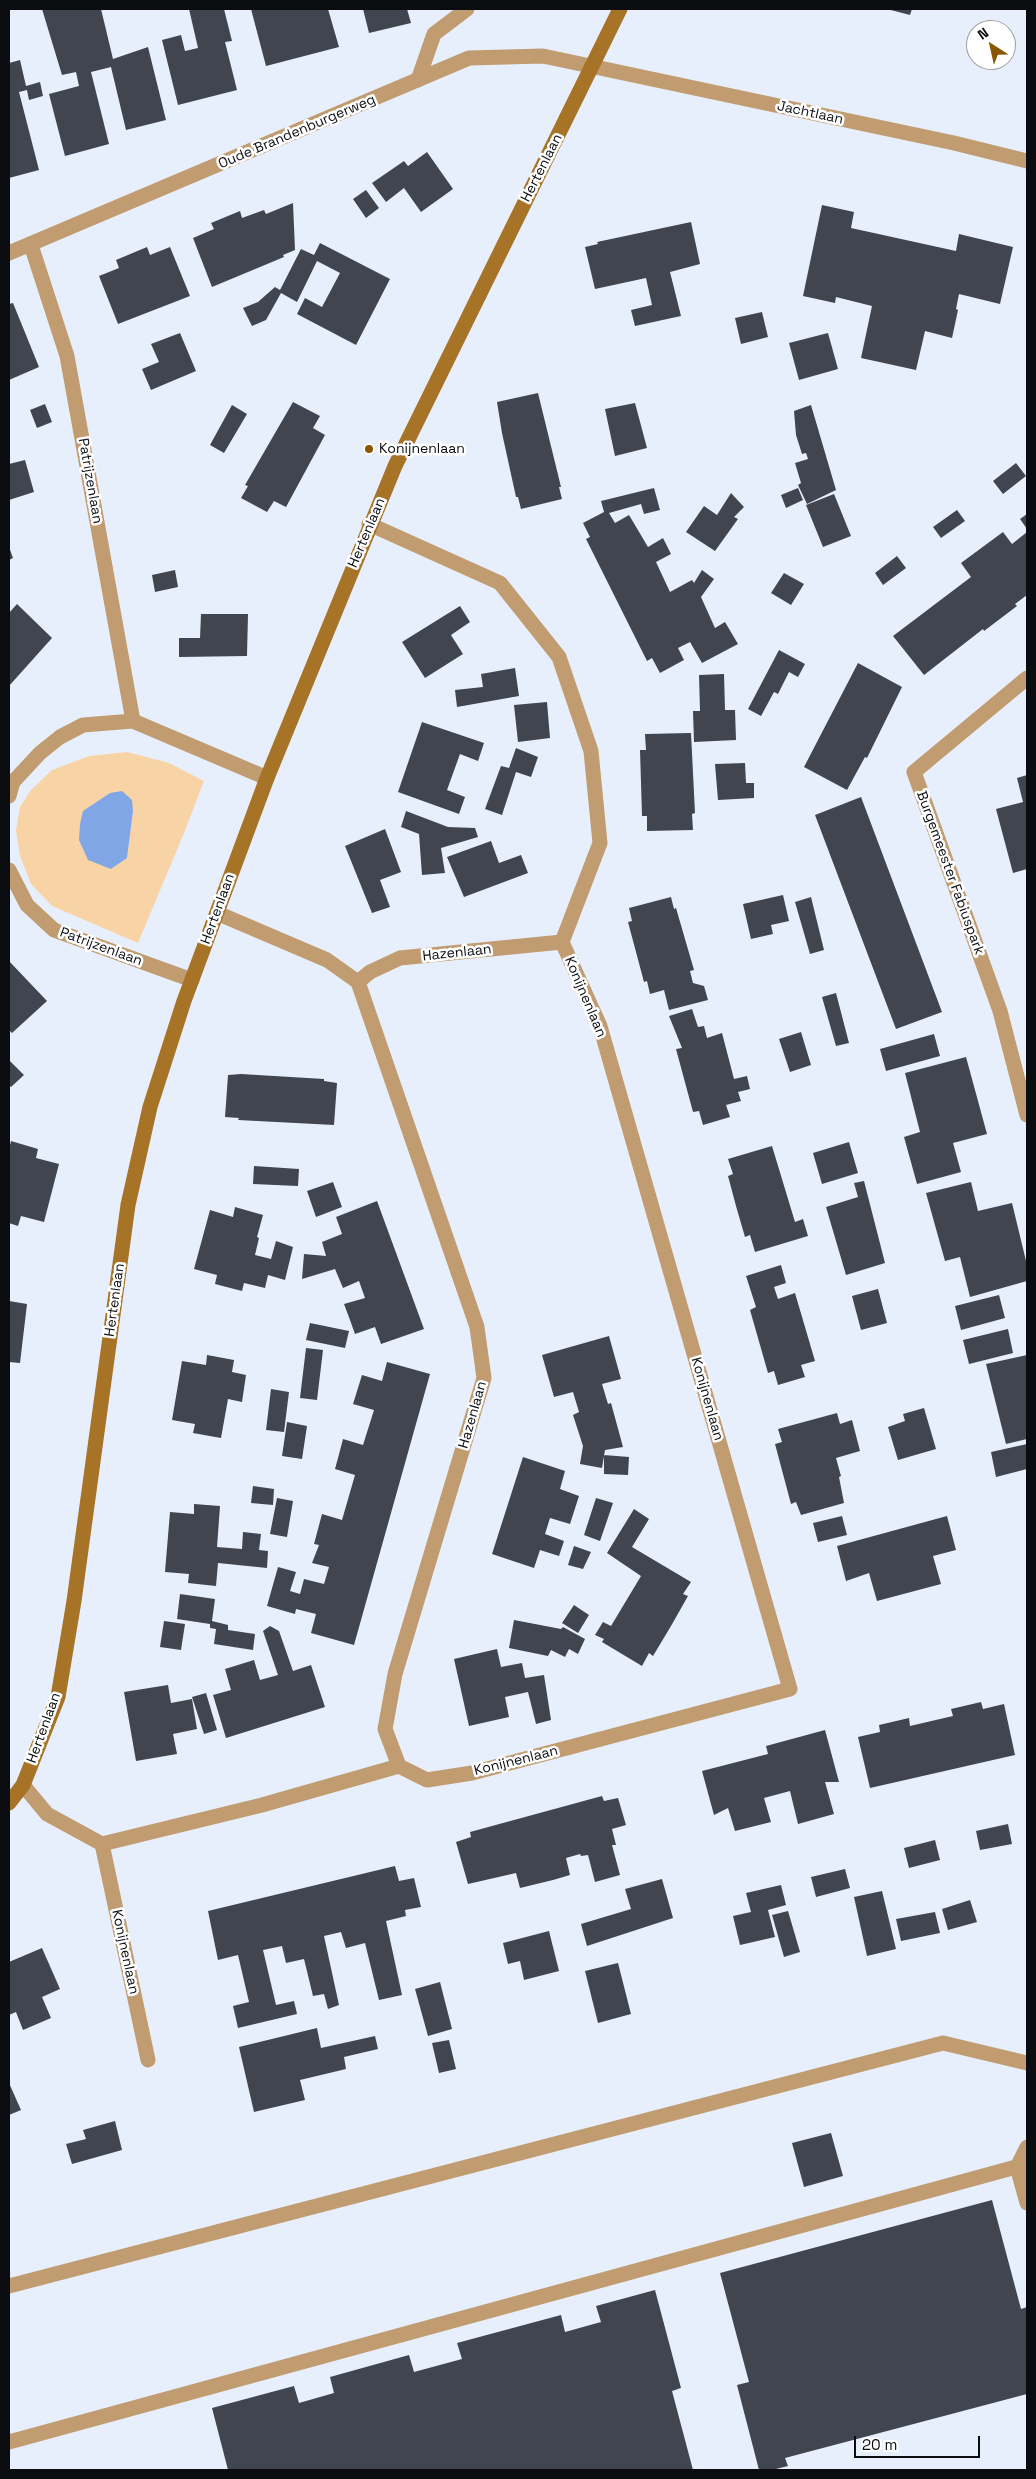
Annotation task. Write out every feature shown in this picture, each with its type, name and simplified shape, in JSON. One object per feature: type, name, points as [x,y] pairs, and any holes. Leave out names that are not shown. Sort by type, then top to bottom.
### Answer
[{"type":"street","points":[[418,80],[434,34],[467,9]]},
{"type":"street","name":"Hertenlaan","points":[[9,1803],[23,1785],[58,1696],[76,1582],[128,1205],[150,1107],[192,980],[267,778],[369,524],[395,466],[620,9]]},
{"type":"street","name":"Oude Brandenburgerweg","points":[[9,253],[469,58],[543,56],[593,66]]},
{"type":"street","name":"Jachtlaan","points":[[593,66],[954,142],[1027,160]]},
{"type":"street","name":"Patrijzenlaan","points":[[31,244],[67,356],[134,721]]},
{"type":"street","name":"Konijnenlaan","points":[[369,524],[500,583],[558,657],[591,750],[600,843],[562,942],[600,1026],[790,1689],[472,1773],[427,1780],[399,1766]]},
{"type":"street","name":"Burgemeester Fabiuspark","points":[[1027,678],[914,772],[1000,1011],[1027,1115]]},
{"type":"street","points":[[9,796],[13,782],[40,753],[60,737],[82,725],[134,721],[267,778]]},
{"type":"street","name":"Patrijzenlaan","points":[[9,870],[27,905],[54,930],[192,980]]},
{"type":"street","points":[[216,914],[327,960],[358,982]]},
{"type":"street","name":"Hazenlaan","points":[[399,1766],[385,1729],[395,1674],[484,1378],[478,1327],[358,982],[370,972],[400,958],[562,942]]},
{"type":"street","points":[[23,1785],[47,1814],[102,1844],[262,1805],[399,1766]]},
{"type":"street","name":"Konijnenlaan","points":[[102,1844],[148,2060]]},
{"type":"street","points":[[9,2286],[943,2043],[1027,2063]]},
{"type":"street","points":[[1027,2147],[1022,2166],[1027,2203]]},
{"type":"street","points":[[9,2442],[1022,2166]]},
{"type":"shaded area","points":[[127,752],[169,763],[204,781],[138,943],[52,906],[31,884],[20,856],[16,830],[20,807],[31,790],[52,770],[89,756]],"holes":[[[110,793],[133,811],[127,858],[111,869],[100,800]]]},
{"type":"water","points":[[122,791],[132,800],[133,811],[127,858],[111,869],[88,860],[79,840],[80,824],[83,811],[110,793]]},
{"type":"building","points":[[42,9],[101,9],[113,59],[148,47],[166,120],[126,130],[111,67],[91,72],[109,144],[65,156],[49,94],[79,86],[76,72],[62,75]]},
{"type":"building","points":[[189,9],[224,9],[232,41],[225,42],[237,90],[178,105],[162,40],[181,35],[185,51],[198,48]]},
{"type":"building","points":[[251,9],[328,9],[339,47],[266,66]]},
{"type":"building","points":[[363,9],[407,9],[411,23],[369,33]]},
{"type":"building","points":[[887,9],[912,9],[910,15]]},
{"type":"building","points":[[20,60],[26,86],[40,82],[43,96],[29,100],[27,90],[19,92],[39,170],[9,178],[9,63]]},
{"type":"building","points":[[427,152],[453,189],[421,212],[404,188],[386,202],[372,183],[404,161],[408,166]]},
{"type":"building","points":[[366,190],[379,208],[366,218],[353,199]]},
{"type":"building","points":[[293,203],[295,250],[283,255],[284,257],[212,287],[193,238],[214,229],[211,223],[240,211],[242,218],[264,210],[266,214]]},
{"type":"building","points":[[822,205],[854,212],[851,228],[956,251],[959,234],[1013,247],[1000,304],[959,294],[956,309],[958,310],[952,338],[925,331],[916,370],[861,358],[872,306],[836,297],[835,303],[803,296]]},
{"type":"building","points":[[691,222],[700,264],[670,272],[681,316],[635,326],[631,310],[652,305],[646,278],[595,289],[585,247],[598,244],[597,242]]},
{"type":"building","points":[[320,243],[390,279],[356,345],[297,314],[305,298],[322,307],[340,273],[317,261],[297,302],[281,293],[266,320],[252,326],[243,308],[258,302],[275,287],[280,290],[301,249],[314,255]]},
{"type":"building","points":[[147,247],[150,255],[170,247],[190,296],[118,324],[99,276],[119,268],[116,260]]},
{"type":"building","points":[[13,303],[39,367],[9,380],[9,304]]},
{"type":"building","points":[[762,312],[768,337],[741,344],[735,318]]},
{"type":"building","points":[[180,333],[196,371],[151,390],[142,369],[159,362],[151,344]]},
{"type":"building","points":[[828,333],[838,369],[799,380],[789,343]]},
{"type":"building","points":[[538,393],[561,487],[559,487],[562,499],[521,509],[518,497],[516,497],[497,402]]},
{"type":"building","points":[[293,402],[320,416],[313,428],[325,435],[286,507],[274,501],[267,512],[241,498],[248,486],[245,485]]},
{"type":"building","points":[[635,403],[647,448],[615,456],[605,409]]},
{"type":"building","points":[[45,404],[52,422],[37,428],[30,410]]},
{"type":"building","points":[[232,405],[247,414],[224,453],[210,445]]},
{"type":"building","points":[[811,405],[836,490],[807,504],[798,485],[801,483],[795,463],[808,459],[806,453],[802,454],[796,435],[794,411]]},
{"type":"building","points":[[25,460],[34,492],[9,500],[9,464]]},
{"type":"building","points":[[1016,463],[1026,476],[1003,494],[993,481]]},
{"type":"building","points":[[654,488],[660,510],[644,514],[641,504],[609,513],[615,523],[629,515],[648,547],[663,538],[671,554],[656,562],[670,592],[692,580],[694,583],[702,570],[714,579],[701,597],[715,628],[725,622],[738,644],[702,663],[690,642],[678,648],[684,660],[660,673],[652,658],[647,661],[586,539],[590,537],[583,523],[604,512],[601,501]]},
{"type":"building","points":[[798,488],[803,500],[786,508],[781,495]]},
{"type":"building","points":[[731,493],[744,507],[734,517],[738,519],[715,551],[686,532],[704,506],[717,515]]},
{"type":"building","points":[[834,494],[851,536],[823,547],[806,505]]},
{"type":"building","points":[[957,510],[965,521],[941,538],[933,527]]},
{"type":"building","points":[[1027,514],[1027,529],[1020,519]]},
{"type":"building","points":[[1003,532],[1012,544],[1027,532],[1027,595],[1015,604],[1017,606],[984,631],[983,629],[924,675],[893,636],[971,577],[961,563]]},
{"type":"building","points":[[9,547],[13,558],[9,560]]},
{"type":"building","points":[[897,556],[906,568],[883,585],[875,573]]},
{"type":"building","points":[[175,570],[178,587],[155,592],[152,575]]},
{"type":"building","points":[[784,573],[804,584],[791,605],[771,593]]},
{"type":"building","points":[[17,604],[52,638],[9,686],[9,613]]},
{"type":"building","points":[[460,606],[470,622],[451,635],[463,654],[425,678],[402,642]]},
{"type":"building","points":[[201,614],[248,614],[247,656],[179,657],[179,638],[200,638]]},
{"type":"building","points":[[779,650],[805,664],[798,677],[789,672],[778,694],[774,692],[761,716],[748,709]]},
{"type":"building","points":[[858,663],[902,687],[867,758],[865,757],[847,790],[804,767]]},
{"type":"building","points":[[515,668],[519,696],[457,707],[455,690],[483,687],[481,674]]},
{"type":"building","points":[[724,674],[725,710],[735,710],[736,740],[694,742],[693,711],[700,711],[699,675]]},
{"type":"building","points":[[547,702],[550,738],[518,742],[514,705]]},
{"type":"building","points":[[422,722],[484,743],[478,761],[460,754],[447,790],[465,797],[459,814],[398,792]]},
{"type":"building","points":[[691,733],[695,813],[692,814],[693,830],[647,831],[647,816],[642,816],[640,750],[646,750],[645,734]]},
{"type":"building","points":[[516,748],[538,757],[531,777],[516,772],[502,815],[485,809],[501,766],[509,768]]},
{"type":"building","points":[[745,763],[746,783],[754,783],[754,798],[718,800],[715,764]]},
{"type":"building","points":[[1027,775],[1027,869],[1013,873],[996,809],[1023,802],[1017,778]]},
{"type":"building","points":[[861,797],[942,1012],[896,1029],[815,815]]},
{"type":"building","points":[[406,811],[448,827],[475,828],[478,837],[441,848],[445,873],[422,875],[419,834],[401,827]]},
{"type":"building","points":[[385,829],[401,872],[380,880],[390,907],[372,913],[345,846]]},
{"type":"building","points":[[491,841],[499,863],[521,855],[528,873],[464,897],[447,857]]},
{"type":"building","points":[[783,895],[789,921],[771,925],[773,934],[751,939],[743,904]]},
{"type":"building","points":[[671,897],[694,970],[690,971],[693,983],[704,986],[708,1000],[669,1010],[664,990],[650,994],[647,981],[644,982],[628,922],[632,921],[629,908]]},
{"type":"building","points":[[811,897],[824,950],[810,954],[795,902]]},
{"type":"building","points":[[9,961],[47,1001],[12,1033],[9,1030]]},
{"type":"building","points":[[836,993],[849,1043],[836,1046],[822,997]]},
{"type":"building","points":[[692,1009],[698,1027],[704,1026],[707,1038],[722,1033],[734,1079],[747,1076],[750,1089],[738,1092],[741,1101],[726,1105],[730,1117],[703,1125],[699,1111],[693,1112],[676,1049],[682,1048],[669,1016]]},
{"type":"building","points":[[801,1032],[811,1065],[790,1072],[779,1039]]},
{"type":"building","points":[[934,1034],[940,1056],[886,1071],[880,1049]]},
{"type":"building","points":[[966,1057],[987,1134],[953,1143],[961,1172],[917,1184],[904,1137],[920,1132],[905,1073]]},
{"type":"building","points":[[9,1060],[24,1075],[11,1087],[9,1085]]},
{"type":"building","points":[[241,1074],[324,1079],[324,1081],[337,1083],[334,1125],[238,1120],[239,1118],[225,1117],[228,1075]]},
{"type":"building","points":[[11,1141],[38,1149],[36,1158],[59,1164],[44,1222],[21,1216],[18,1226],[9,1223],[9,1149]]},
{"type":"building","points":[[849,1142],[858,1173],[822,1184],[813,1153]]},
{"type":"building","points":[[772,1146],[795,1222],[803,1219],[808,1236],[755,1252],[750,1235],[745,1237],[736,1206],[728,1176],[733,1174],[728,1159]]},
{"type":"building","points":[[254,1166],[299,1169],[298,1186],[253,1184]]},
{"type":"building","points":[[864,1181],[885,1263],[846,1275],[826,1207],[858,1197],[854,1183]]},
{"type":"building","points":[[333,1182],[342,1207],[316,1217],[307,1191]]},
{"type":"building","points":[[971,1182],[978,1211],[1012,1203],[1027,1265],[1027,1281],[970,1297],[960,1257],[945,1261],[926,1193]]},
{"type":"building","points":[[377,1201],[424,1329],[381,1344],[375,1327],[355,1334],[344,1304],[365,1298],[359,1281],[343,1288],[335,1269],[302,1279],[304,1254],[326,1256],[322,1242],[342,1234],[336,1217]]},
{"type":"building","points":[[235,1207],[263,1215],[257,1237],[259,1238],[255,1255],[271,1259],[276,1241],[293,1247],[285,1280],[268,1275],[265,1288],[244,1283],[242,1291],[215,1284],[217,1275],[194,1269],[210,1210],[233,1217]]},
{"type":"building","points":[[781,1265],[786,1283],[774,1287],[778,1299],[795,1293],[815,1361],[801,1365],[805,1377],[778,1385],[774,1371],[768,1373],[750,1310],[756,1307],[746,1276]]},
{"type":"building","points":[[878,1289],[887,1323],[861,1330],[852,1296]]},
{"type":"building","points":[[999,1295],[1005,1318],[961,1330],[955,1306]]},
{"type":"building","points":[[9,1301],[27,1304],[20,1363],[9,1362]]},
{"type":"building","points":[[310,1323],[349,1331],[345,1348],[306,1340]]},
{"type":"building","points":[[1008,1329],[1013,1353],[969,1364],[963,1340]]},
{"type":"building","points":[[609,1336],[621,1379],[602,1384],[608,1404],[611,1403],[623,1447],[605,1450],[602,1468],[580,1464],[583,1446],[573,1415],[579,1412],[573,1392],[554,1397],[542,1355]]},
{"type":"building","points":[[306,1348],[323,1350],[317,1400],[300,1398]]},
{"type":"building","points":[[207,1355],[234,1360],[232,1372],[246,1375],[242,1402],[228,1399],[221,1438],[193,1433],[195,1424],[172,1420],[182,1361],[206,1365]]},
{"type":"building","points":[[1027,1355],[1027,1439],[1006,1444],[986,1364]]},
{"type":"building","points":[[387,1362],[430,1374],[354,1645],[311,1633],[316,1614],[296,1609],[295,1614],[267,1606],[278,1567],[296,1572],[290,1591],[300,1594],[304,1579],[324,1584],[329,1567],[312,1563],[319,1545],[314,1544],[322,1514],[342,1520],[355,1475],[335,1469],[343,1439],[363,1445],[374,1410],[353,1404],[362,1375],[382,1381]]},
{"type":"building","points":[[271,1389],[289,1392],[284,1432],[266,1430]]},
{"type":"building","points":[[924,1408],[936,1449],[898,1460],[888,1427],[905,1421],[903,1414]]},
{"type":"building","points":[[837,1413],[840,1424],[852,1420],[860,1451],[836,1458],[841,1476],[839,1477],[844,1503],[801,1515],[796,1502],[791,1504],[775,1444],[782,1442],[778,1429]]},
{"type":"building","points":[[287,1422],[307,1426],[302,1459],[282,1456]]},
{"type":"building","points":[[1027,1444],[1027,1469],[996,1477],[991,1452]]},
{"type":"building","points":[[604,1455],[629,1457],[628,1475],[604,1474]]},
{"type":"building","points":[[523,1457],[565,1471],[560,1489],[579,1496],[570,1524],[550,1518],[545,1534],[564,1541],[559,1556],[540,1550],[534,1568],[492,1554]]},
{"type":"building","points":[[253,1486],[274,1489],[273,1505],[251,1503]]},
{"type":"building","points":[[277,1498],[293,1501],[287,1537],[270,1534]]},
{"type":"building","points":[[596,1498],[613,1503],[600,1541],[584,1535]]},
{"type":"building","points":[[194,1504],[220,1506],[217,1547],[242,1549],[243,1532],[261,1534],[259,1550],[268,1551],[267,1568],[218,1563],[216,1586],[188,1583],[189,1574],[165,1572],[170,1512],[194,1514]]},
{"type":"building","points":[[634,1509],[649,1519],[632,1547],[691,1582],[683,1594],[688,1596],[671,1626],[653,1656],[649,1653],[642,1666],[602,1642],[604,1639],[595,1635],[603,1622],[611,1626],[641,1576],[607,1553]]},
{"type":"building","points":[[842,1516],[847,1535],[818,1542],[813,1523]]},
{"type":"building","points":[[947,1516],[956,1550],[933,1556],[941,1584],[877,1601],[869,1573],[846,1581],[837,1546]]},
{"type":"building","points":[[574,1546],[591,1552],[583,1569],[568,1565]]},
{"type":"building","points":[[180,1594],[215,1599],[212,1621],[228,1625],[228,1630],[255,1634],[253,1650],[214,1644],[216,1629],[210,1628],[210,1624],[177,1619]]},
{"type":"building","points":[[574,1605],[589,1615],[578,1633],[562,1623]]},
{"type":"building","points":[[514,1620],[561,1629],[563,1627],[585,1639],[578,1654],[569,1649],[565,1657],[551,1650],[548,1656],[509,1648]]},
{"type":"building","points":[[164,1621],[185,1624],[181,1650],[160,1647]]},
{"type":"building","points":[[270,1626],[279,1631],[293,1671],[311,1665],[325,1707],[226,1738],[213,1695],[231,1690],[225,1669],[254,1660],[260,1680],[278,1675],[263,1631]]},
{"type":"building","points":[[497,1649],[501,1667],[522,1663],[525,1678],[544,1675],[551,1720],[536,1724],[528,1692],[505,1697],[509,1717],[469,1726],[454,1659]]},
{"type":"building","points":[[168,1685],[171,1703],[192,1699],[197,1729],[173,1734],[177,1754],[136,1761],[124,1692]]},
{"type":"building","points":[[206,1693],[217,1730],[204,1734],[192,1697]]},
{"type":"building","points":[[981,1702],[983,1709],[1004,1704],[1015,1755],[870,1788],[858,1737],[880,1732],[879,1725],[909,1718],[910,1726],[953,1716],[951,1709]]},
{"type":"building","points":[[825,1730],[839,1782],[825,1782],[834,1814],[798,1824],[790,1791],[764,1798],[771,1822],[735,1831],[728,1808],[714,1815],[702,1771],[768,1754],[766,1746]]},
{"type":"building","points":[[602,1796],[604,1801],[618,1798],[626,1825],[612,1829],[616,1845],[612,1845],[620,1875],[595,1882],[588,1855],[581,1856],[580,1854],[566,1858],[570,1875],[553,1880],[520,1888],[516,1873],[468,1884],[456,1842],[471,1837],[470,1832]]},
{"type":"building","points":[[1008,1824],[1012,1844],[980,1850],[976,1831]]},
{"type":"building","points":[[935,1840],[940,1860],[909,1868],[904,1848]]},
{"type":"building","points":[[395,1866],[399,1881],[414,1878],[421,1907],[405,1910],[406,1916],[386,1921],[402,1995],[379,2000],[365,1943],[346,1948],[341,1932],[324,1936],[339,2005],[328,2009],[324,1994],[313,1996],[304,1959],[286,1963],[282,1946],[263,1950],[276,2005],[294,2001],[297,2014],[238,2028],[233,2006],[249,2002],[238,1955],[218,1960],[208,1911]]},
{"type":"building","points":[[845,1869],[850,1888],[816,1897],[811,1877]]},
{"type":"building","points":[[662,1879],[673,1918],[587,1946],[581,1924],[631,1909],[625,1889]]},
{"type":"building","points":[[781,1885],[786,1905],[768,1910],[775,1937],[740,1945],[733,1916],[751,1912],[746,1893]]},
{"type":"building","points":[[882,1891],[896,1949],[867,1956],[854,1897]]},
{"type":"building","points":[[970,1900],[977,1922],[948,1930],[942,1909]]},
{"type":"building","points":[[788,1911],[800,1952],[784,1957],[772,1915]]},
{"type":"building","points":[[935,1912],[940,1933],[901,1941],[896,1919]]},
{"type":"building","points":[[549,1931],[559,1971],[524,1980],[520,1961],[508,1964],[503,1943]]},
{"type":"building","points":[[42,1948],[60,1989],[42,1997],[51,2018],[23,2030],[16,2012],[9,2015],[9,1962]]},
{"type":"building","points":[[618,1963],[631,2014],[598,2023],[585,1971]]},
{"type":"building","points":[[440,1982],[452,2029],[428,2036],[415,1989]]},
{"type":"building","points":[[317,2028],[321,2048],[375,2036],[378,2049],[344,2057],[346,2069],[300,2080],[305,2100],[254,2112],[239,2047]]},
{"type":"building","points":[[449,2040],[456,2069],[439,2073],[432,2043]]},
{"type":"building","points":[[9,2083],[21,2110],[9,2115]]},
{"type":"building","points":[[115,2121],[122,2150],[72,2164],[66,2144],[86,2139],[83,2130]]},
{"type":"building","points":[[831,2133],[843,2176],[804,2187],[792,2143]]},
{"type":"building","points":[[992,2200],[1021,2309],[1027,2307],[1027,2394],[785,2458],[788,2466],[772,2470],[759,2470],[737,2385],[749,2382],[720,2273]]},
{"type":"building","points":[[655,2290],[681,2388],[672,2391],[693,2470],[228,2470],[212,2408],[294,2386],[299,2403],[334,2393],[330,2377],[409,2355],[414,2372],[462,2359],[457,2343],[561,2315],[565,2332],[601,2322],[596,2306]]},
{"type":"place","name":"Konijnenlaan","points":[[369,449]]}]
